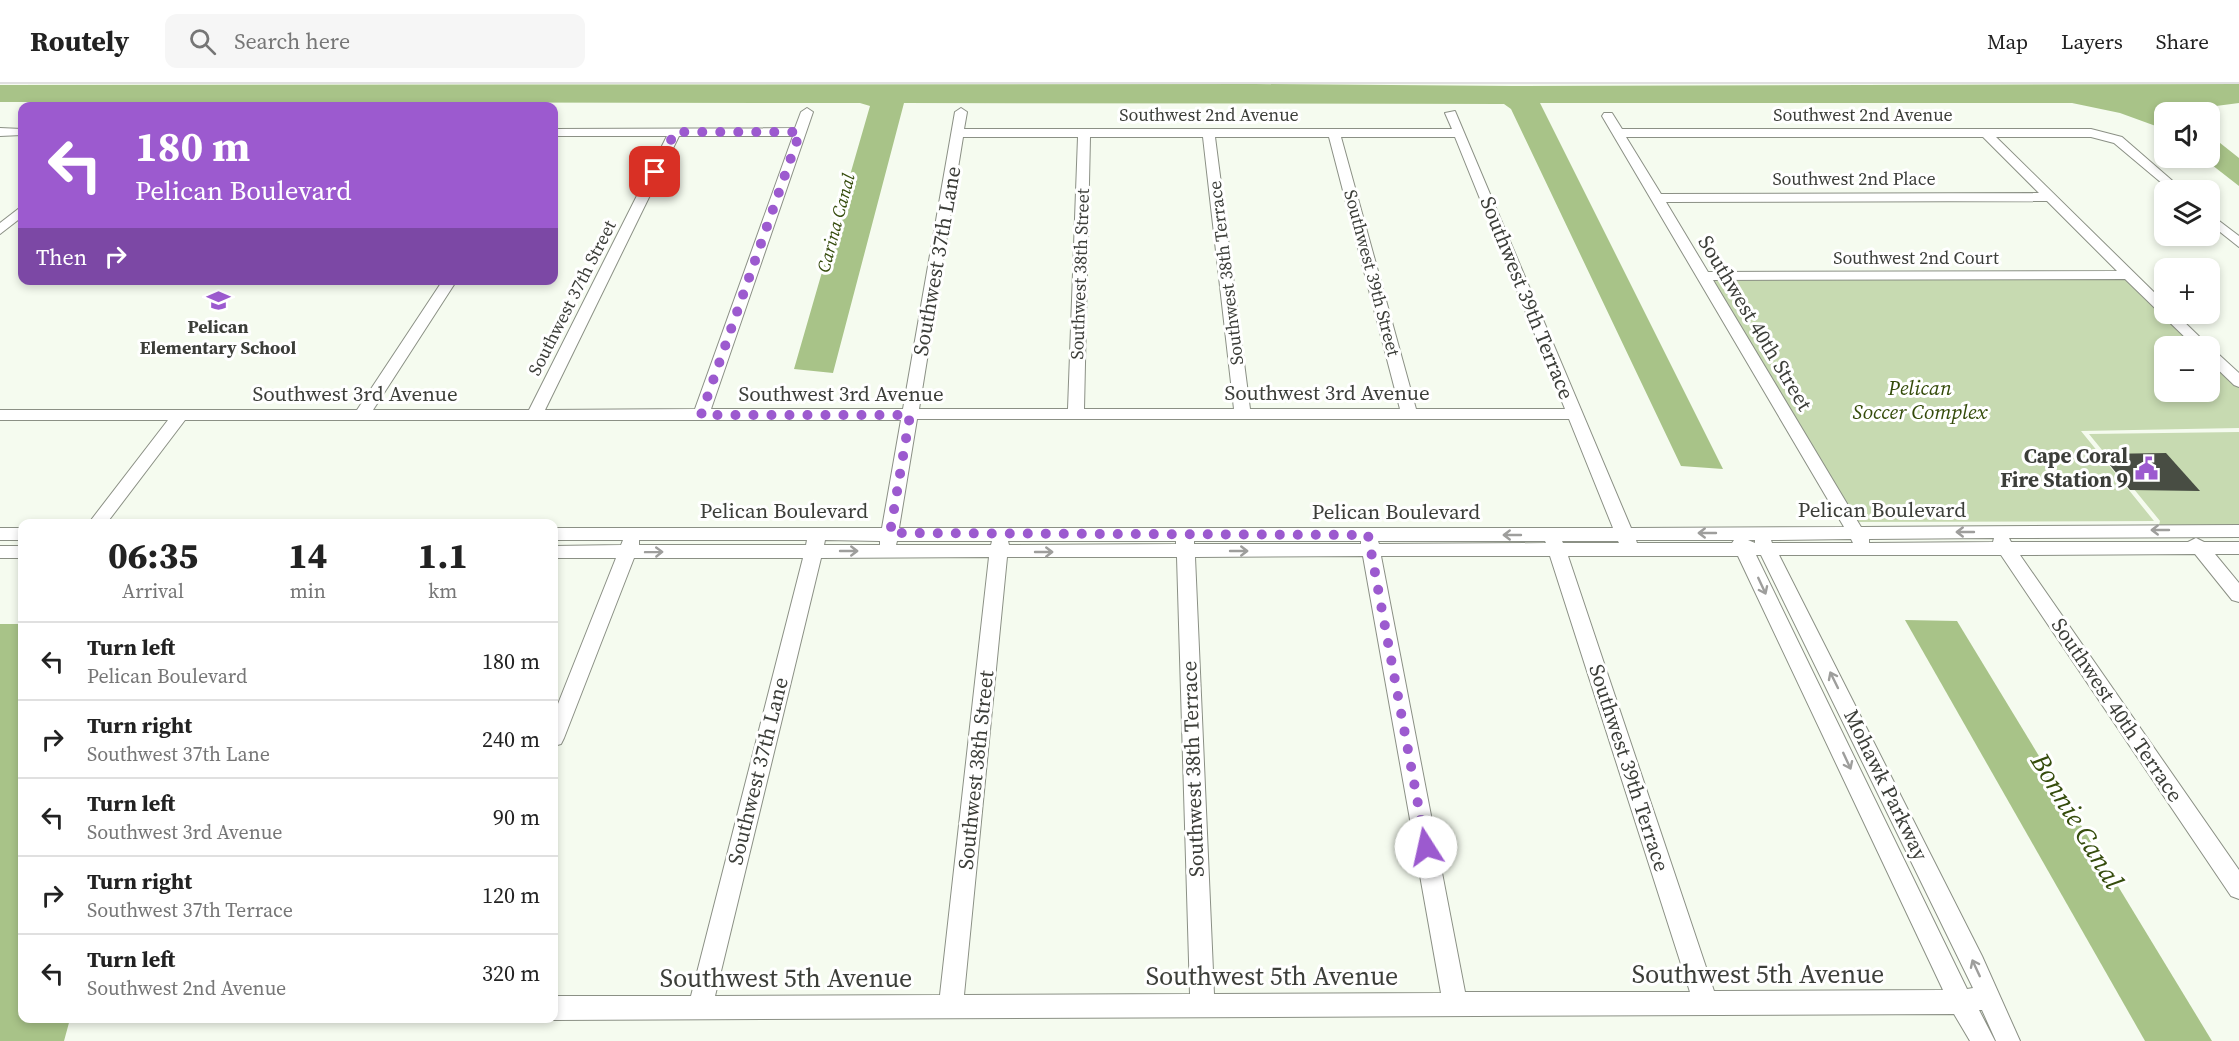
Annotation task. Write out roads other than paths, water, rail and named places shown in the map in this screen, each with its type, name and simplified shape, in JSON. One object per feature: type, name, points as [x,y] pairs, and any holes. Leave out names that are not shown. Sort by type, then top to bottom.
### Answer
[{"type":"street","points":[[701,415],[807,112]]},
{"type":"street","name":"Southwest 37th Lane","points":[[887,552],[962,112]]},
{"type":"street","name":"Southwest 39th Terrace","points":[[1451,112],[1627,542]]},
{"type":"street","name":"Southwest 40th Street","points":[[1608,116],[1866,550]]},
{"type":"street","points":[[0,132],[18,132]]},
{"type":"street","points":[[558,132],[800,132]]},
{"type":"street","name":"Southwest 37th Street","points":[[534,415],[675,132]]},
{"type":"street","name":"Southwest 2nd Avenue","points":[[959,133],[1460,133]]},
{"type":"street","name":"Southwest 38th Street","points":[[1076,414],[1084,133]]},
{"type":"street","name":"Southwest 38th Terrace","points":[[1209,133],[1243,414]]},
{"type":"street","name":"Southwest 39th Street","points":[[1334,133],[1409,414]]},
{"type":"street","name":"Southwest 2nd Avenue","points":[[1618,133],[2091,133],[2118,140],[2165,180]]},
{"type":"street","points":[[1986,133],[2154,300]]},
{"type":"street","name":"Southwest 2nd Place","points":[[1656,198],[2051,197]]},
{"type":"street","points":[[0,230],[18,214]]},
{"type":"street","points":[[2220,227],[2239,243]]},
{"type":"street","name":"Southwest 2nd Court","points":[[1703,276],[2130,275]]},
{"type":"street","points":[[362,415],[447,285]]},
{"type":"street","points":[[2179,324],[2191,336]]},
{"type":"street","points":[[2220,364],[2239,382]]},
{"type":"street","name":"Southwest 3rd Avenue","points":[[0,415],[1574,414]]},
{"type":"street","points":[[100,519],[180,416]]},
{"type":"street","points":[[2184,530],[2239,595]]},
{"type":"street","name":"Southwest 40th Terrace","points":[[1994,531],[2239,889]]},
{"type":"street","name":"Pelican Boulevard","points":[[1763,542],[1856,532],[2239,531]]},
{"type":"street","name":"Pelican Boulevard","points":[[815,543],[890,533],[1000,543]]},
{"type":"street","points":[[0,534],[18,534]]},
{"type":"street","name":"Pelican Boulevard","points":[[558,534],[630,543],[815,543],[887,552],[1000,543],[1185,542],[1763,542],[1866,550],[2239,548]]},
{"type":"street","name":"Southwest 38th Terrace","points":[[1185,542],[1202,1004]]},
{"type":"street","name":"Southwest 39th Terrace","points":[[1554,542],[1705,1002]]},
{"type":"street","name":"Mohawk Parkway","points":[[1741,542],[1961,1002],[1983,1041]]},
{"type":"street","name":"Mohawk Parkway","points":[[1763,542],[1990,997],[2008,1041]]},
{"type":"street","points":[[558,728],[630,543]]},
{"type":"street","name":"Pelican Boulevard","points":[[558,552],[630,543]]},
{"type":"street","name":"Southwest 37th Lane","points":[[700,1008],[815,543]]},
{"type":"street","name":"Southwest 38th Street","points":[[951,1005],[1000,543]]},
{"type":"street","points":[[1369,543],[1455,1003]]},
{"type":"street","points":[[0,552],[18,552]]},
{"type":"street","name":"Southwest 5th Avenue","points":[[558,1008],[1961,1002],[1990,997]]},
{"type":"water","points":[[2239,84],[2239,103],[2220,105],[2220,102],[2154,102],[2154,125],[2120,113],[2072,103],[1540,103],[1723,469],[1681,466],[1511,109],[1504,104],[904,103],[833,373],[794,369],[870,106],[860,103],[0,102],[0,85]]},
{"type":"water","points":[[2220,143],[2239,158],[2239,186],[2216,168],[2220,168]]},
{"type":"water","name":"Bonnie Canal","points":[[1905,620],[1957,621],[2212,1041],[2145,1041]]},
{"type":"water","points":[[0,624],[18,624],[18,1023],[69,1023],[64,1041],[0,1041]]},
{"type":"place","name":"Pelican Elementary School","points":[[218,301]]},
{"type":"place","name":"Cape Coral Fire Station 9","points":[[2146,468]]},
{"type":"water label","name":"Carina Canal","points":[[836,223]]},
{"type":"park label","name":"Pelican Soccer Complex","points":[[1920,400]]}]
